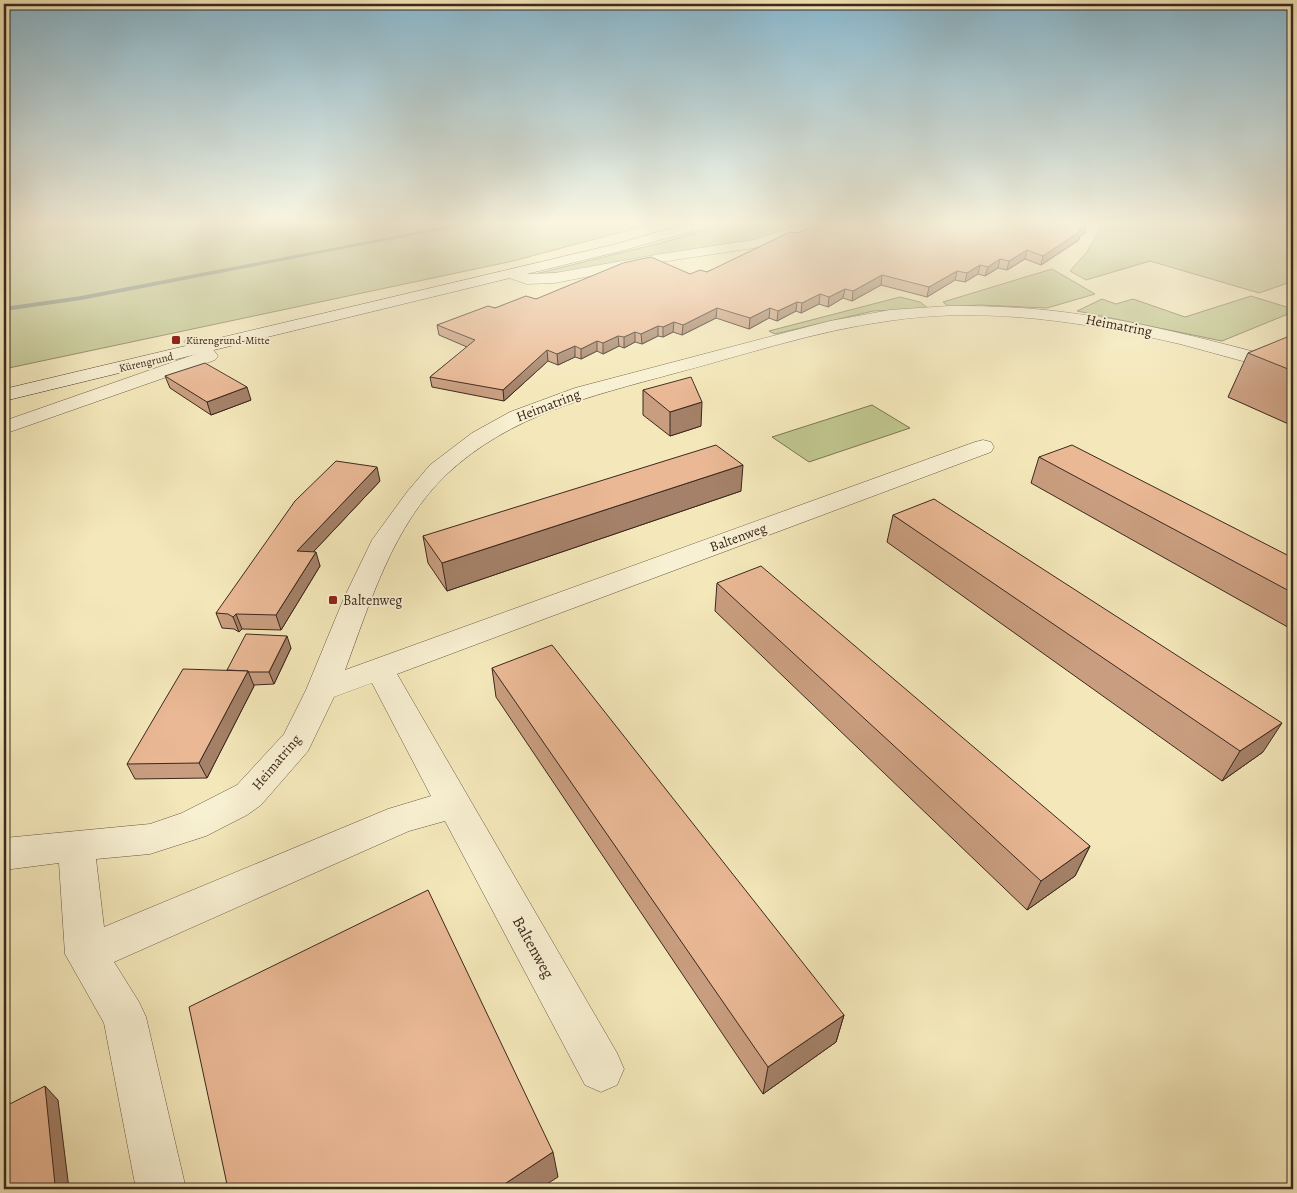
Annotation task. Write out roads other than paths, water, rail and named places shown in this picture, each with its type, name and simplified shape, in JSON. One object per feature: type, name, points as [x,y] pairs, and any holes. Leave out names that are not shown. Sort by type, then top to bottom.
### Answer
[{"type":"street","name":"Kürengrund","points":[[4,381],[197,345],[487,280]]},
{"type":"street","name":"Heimatring","points":[[4,854],[76,845],[150,839],[193,825],[234,805],[248,795],[296,742],[322,690],[358,598],[381,548],[415,497],[438,470],[480,438],[517,416],[582,392],[850,321],[936,311],[992,310],[1075,317],[1178,337],[1293,368]]},
{"type":"street","name":"Kürengrund","points":[[4,395],[197,345]]},
{"type":"street","points":[[4,428],[210,356],[197,345]]},
{"type":"street","name":"Baltenweg","points":[[322,690],[983,447]]},
{"type":"street","name":"Baltenweg","points":[[379,669],[600,1069]]},
{"type":"street","points":[[86,954],[401,820],[455,804]]},
{"type":"street","points":[[76,845],[86,954],[124,1017],[161,1189]]},
{"type":"waterway","points":[[4,309],[81,298],[177,280]]},
{"type":"place","name":"Kürengrund-Mitte","points":[[176,340]]},
{"type":"place","name":"Baltenweg","points":[[333,600]]}]
